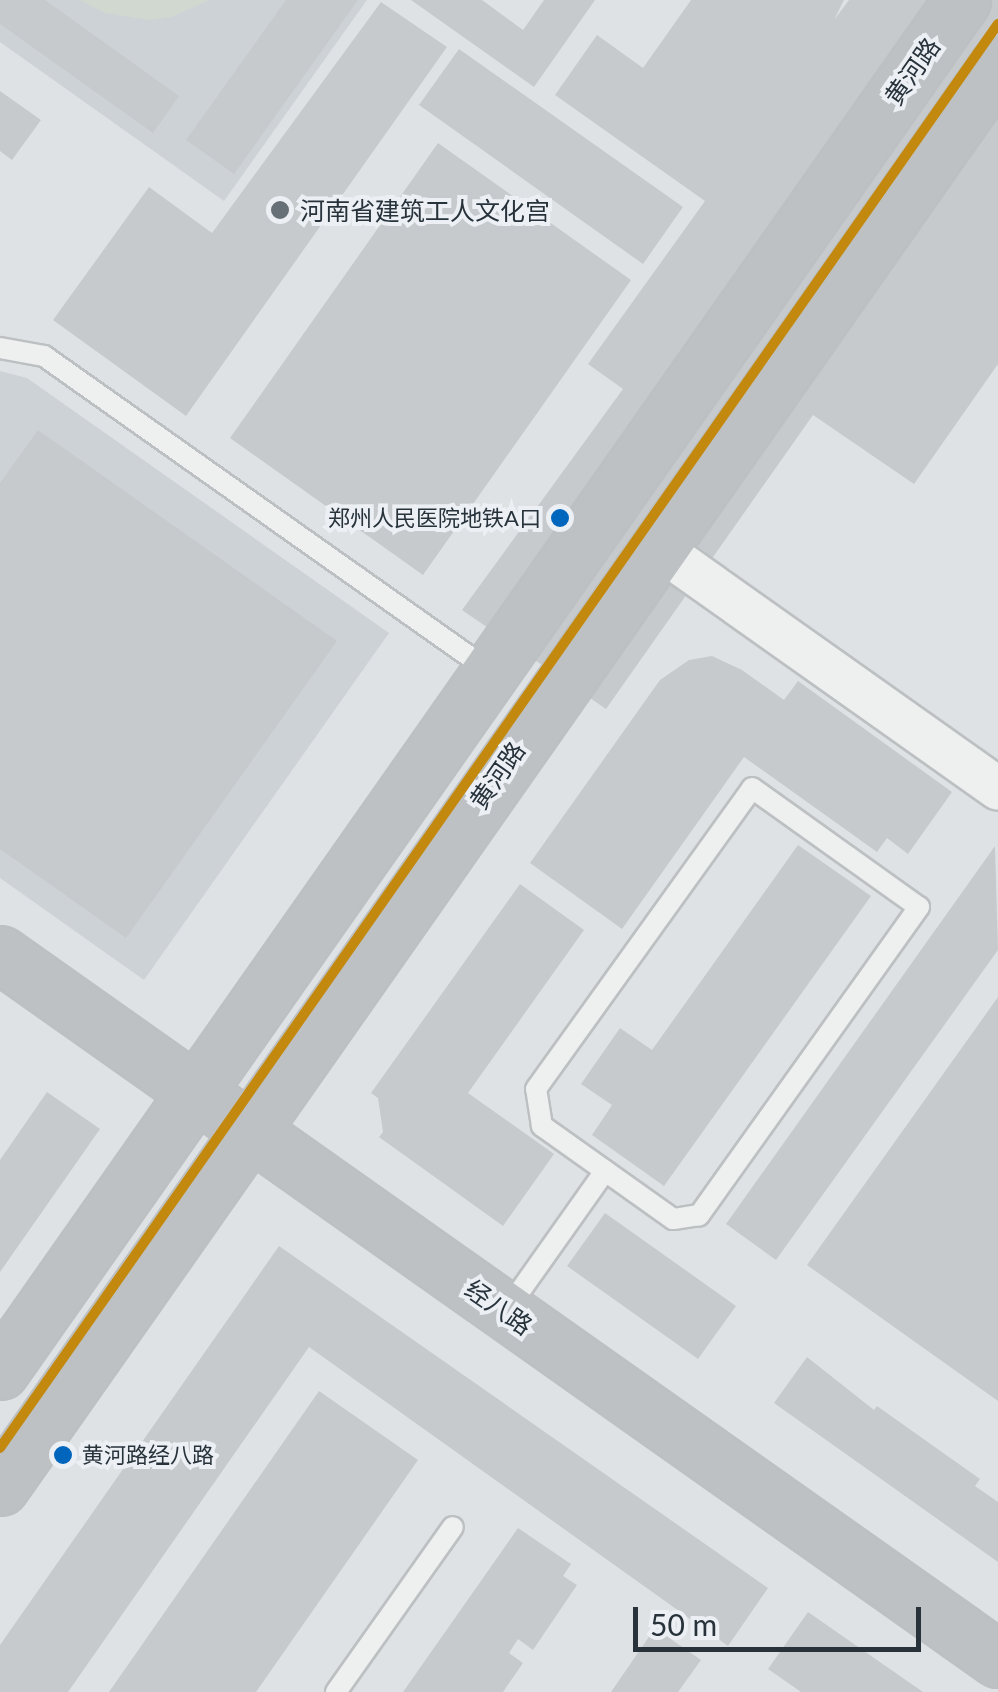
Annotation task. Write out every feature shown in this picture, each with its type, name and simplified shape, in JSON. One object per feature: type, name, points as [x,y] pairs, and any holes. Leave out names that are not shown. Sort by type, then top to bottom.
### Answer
[{"type":"main road","name":"黄河路","points":[[0,1371],[962,0]]},
{"type":"main road","name":"黄河路","points":[[0,1487],[998,65]]},
{"type":"main road","name":"经八路","points":[[0,954],[998,1659]]},
{"type":"street","points":[[657,547],[998,788]]},
{"type":"lane","points":[[0,348],[44,356],[489,670]]},
{"type":"lane","points":[[752,788],[918,906],[699,1215],[673,1220],[605,1171],[542,1126],[536,1090],[752,788]]},
{"type":"lane","points":[[505,1311],[605,1171]]},
{"type":"lane","points":[[336,1692],[452,1526]]},
{"type":"shaded area","points":[[0,0],[367,0],[224,201],[0,42]]},
{"type":"shaded area","points":[[80,0],[210,0],[171,17],[150,20],[105,13]]},
{"type":"shaded area","points":[[0,371],[27,378],[389,633],[144,980],[0,878]]},
{"type":"building","points":[[0,0],[45,0],[179,96],[153,133],[0,24]]},
{"type":"building","points":[[286,0],[358,0],[234,174],[186,140]]},
{"type":"building","points":[[411,0],[482,0],[523,30],[544,0],[595,0],[534,87]]},
{"type":"building","points":[[691,0],[844,0],[834,20],[849,0],[998,0],[998,364],[914,484],[813,415],[606,709],[462,610],[623,389],[588,364],[705,201],[555,95],[597,35],[643,68]]},
{"type":"building","name":"河南省建筑工人文化宫","points":[[381,2],[447,47],[186,416],[53,320],[149,187],[212,233]]},
{"type":"building","points":[[459,49],[683,207],[643,264],[419,105]]},
{"type":"building","points":[[0,91],[41,120],[12,160],[0,151]]},
{"type":"building","points":[[438,143],[631,280],[423,575],[230,438]]},
{"type":"building","points":[[38,430],[337,641],[126,938],[0,849],[0,483]]},
{"type":"building","points":[[712,656],[742,670],[784,700],[798,681],[952,792],[908,854],[887,838],[877,852],[744,757],[622,929],[530,863],[660,680],[689,660]]},
{"type":"building","points":[[798,845],[871,896],[664,1186],[592,1135],[612,1105],[581,1084],[620,1028],[652,1050]]},
{"type":"building","points":[[995,846],[998,950],[776,1260],[726,1224]]},
{"type":"building","points":[[520,884],[584,930],[468,1093],[554,1154],[503,1226],[379,1137],[383,1132],[378,1098],[371,1093]]},
{"type":"building","points":[[998,997],[998,1401],[807,1265]]},
{"type":"building","points":[[47,1092],[100,1129],[0,1272],[0,1160]]},
{"type":"building","points":[[605,1213],[736,1306],[698,1359],[567,1266]]},
{"type":"building","points":[[279,1246],[768,1588],[728,1646],[309,1347],[68,1692],[0,1692],[0,1645]]},
{"type":"building","points":[[807,1357],[874,1410],[877,1406],[980,1479],[975,1486],[998,1502],[998,1562],[774,1403]]},
{"type":"building","points":[[319,1391],[418,1460],[256,1692],[109,1692]]},
{"type":"building","points":[[518,1528],[571,1564],[563,1576],[577,1585],[533,1650],[518,1639],[509,1653],[523,1663],[503,1692],[403,1692]]},
{"type":"building","points":[[808,1612],[923,1692],[801,1692],[768,1669]]},
{"type":"building","points":[[655,1628],[701,1660],[678,1692],[611,1692]]},
{"type":"transit line","points":[[0,1448],[998,24]]},
{"type":"place","name":"河南省建筑工人文化宫","points":[[280,210]]},
{"type":"place","name":"郑州人民医院地铁A口","points":[[560,518]]},
{"type":"place","name":"黄河路经八路","points":[[63,1455]]}]
